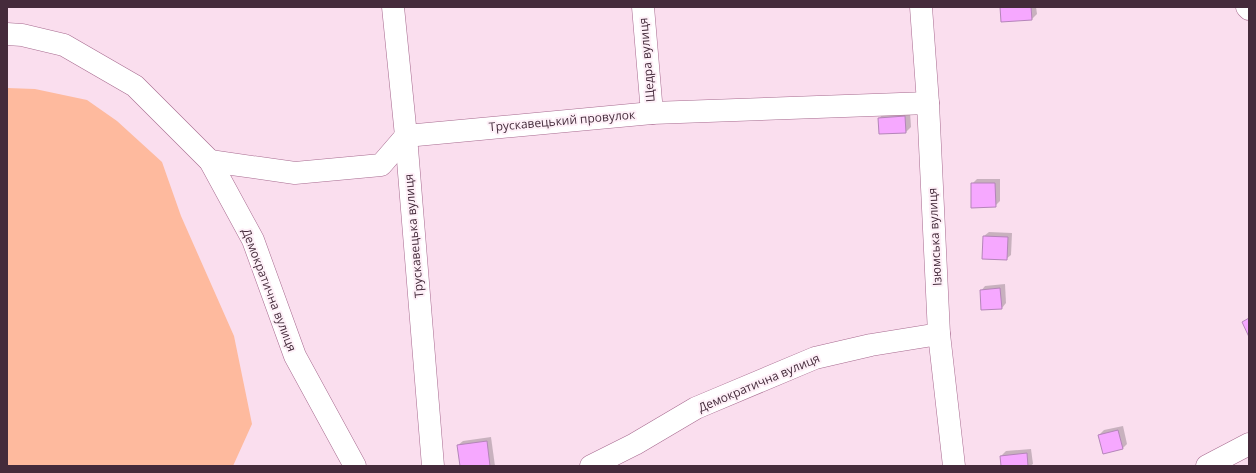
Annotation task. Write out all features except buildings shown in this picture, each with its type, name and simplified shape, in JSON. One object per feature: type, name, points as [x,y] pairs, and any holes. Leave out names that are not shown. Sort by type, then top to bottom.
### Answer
[{"type":"street","name":"Трускавецька вулиця","points":[[393,7],[406,136],[433,466]]},
{"type":"street","name":"Щедра вулиця","points":[[643,7],[652,113]]},
{"type":"street","name":"Ізюмська вулиця","points":[[921,7],[928,103],[939,334],[954,466]]},
{"type":"street","points":[[7,17],[14,34]]},
{"type":"street","name":"Демократична вулиця","points":[[14,34],[64,45],[135,86],[210,160],[253,240],[295,356],[355,466]]},
{"type":"street","name":"Трускавецький провулок","points":[[406,136],[652,113],[928,103]]},
{"type":"street","points":[[210,160],[296,173],[381,165],[406,136]]},
{"type":"street","name":"Демократична вулиця","points":[[591,466],[635,444],[696,408],[816,358],[871,345],[939,334]]},
{"type":"street","points":[[1207,466],[1249,444]]},
{"type":"shaded area","points":[[7,88],[35,89],[87,100],[117,121],[162,162],[181,216],[234,336],[252,424],[233,466],[7,466]]}]
